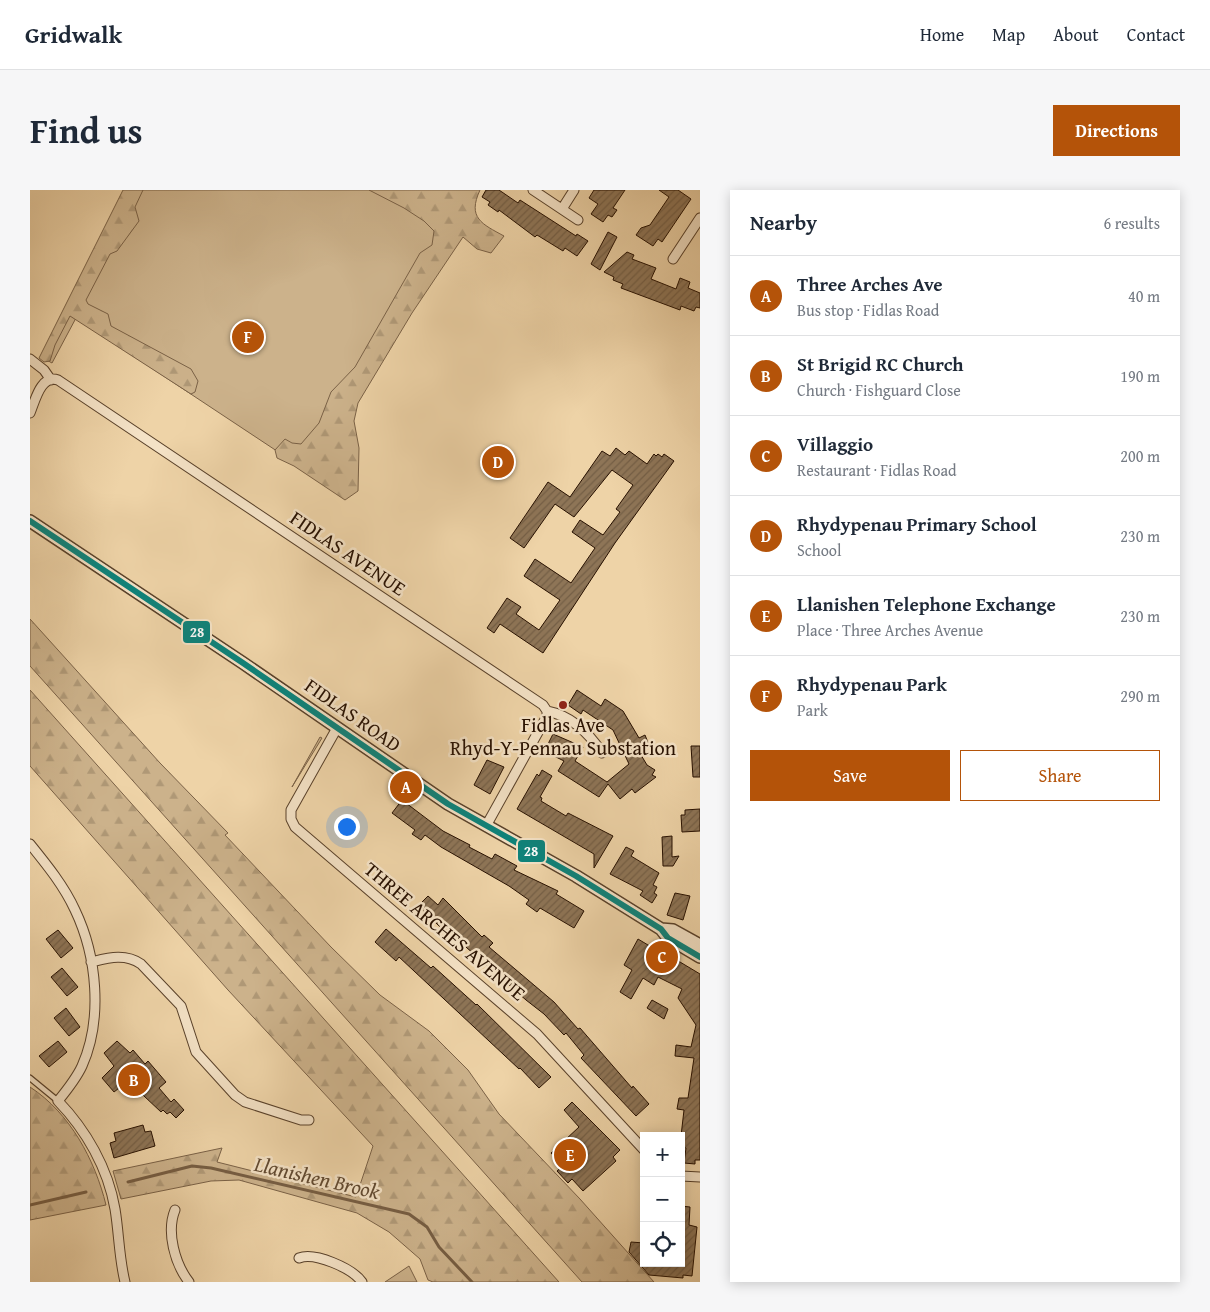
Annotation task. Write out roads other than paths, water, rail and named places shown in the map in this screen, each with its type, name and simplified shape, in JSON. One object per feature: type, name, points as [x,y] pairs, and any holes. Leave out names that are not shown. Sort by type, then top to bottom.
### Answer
[{"type":"street","points":[[533,190],[578,220]]},
{"type":"street","points":[[562,209],[574,190]]},
{"type":"street","points":[[672,259],[700,218]]},
{"type":"street","points":[[30,359],[44,370],[51,380],[43,385],[31,408]]},
{"type":"street","name":"FIDLAS AVENUE","points":[[51,380],[54,379],[66,385],[537,700],[546,707],[547,712]]},
{"type":"street","name":"FIDLAS ROAD","points":[[30,521],[436,796],[576,876],[661,929],[668,938],[700,957]]},
{"type":"street","points":[[486,826],[547,712],[560,714],[591,735],[602,753]]},
{"type":"street","name":"THREE ARCHES AVENUE","points":[[337,728],[291,810],[291,820],[295,827],[537,1034],[640,1146]]},
{"type":"street","points":[[30,844],[70,900],[86,938],[91,962],[94,1009],[90,1044],[75,1078],[58,1101],[91,1144],[108,1181],[115,1211],[125,1282]]},
{"type":"street","name":"FIDLAS ROAD","points":[[661,929],[673,930],[700,945]]},
{"type":"street","points":[[91,962],[120,956],[135,960],[141,964],[181,1006],[196,1052],[235,1096],[245,1102],[301,1120],[309,1120]]},
{"type":"street","points":[[685,1176],[700,1178]]},
{"type":"street","points":[[176,1210],[172,1219],[174,1252],[181,1270],[189,1282]]},
{"type":"street","points":[[299,1258],[306,1255],[346,1268],[362,1282]]},
{"type":"lane","points":[[30,1078],[58,1101]]},
{"type":"waterway","name":"Llanishen Brook","points":[[128,1182],[192,1166],[211,1168],[409,1214],[427,1227],[439,1247],[472,1282]]},
{"type":"waterway","name":"Llanishen Brook","points":[[30,1205],[86,1192]]},
{"type":"place","name":"Rhydypenau Park","points":[[248,337]]},
{"type":"place","name":"Rhydypenau Primary School","points":[[498,462]]},
{"type":"place","name":"Fidlas Ave Rhyd-Y-Pennau Substation","points":[[563,705]]},
{"type":"place","name":"Three Arches Ave","points":[[406,787]]},
{"type":"place","name":"Villaggio","points":[[662,957]]},
{"type":"place","name":"St Brigid RC Church","points":[[134,1080]]},
{"type":"place","name":"Llanishen Telephone Exchange","points":[[570,1155]]}]
